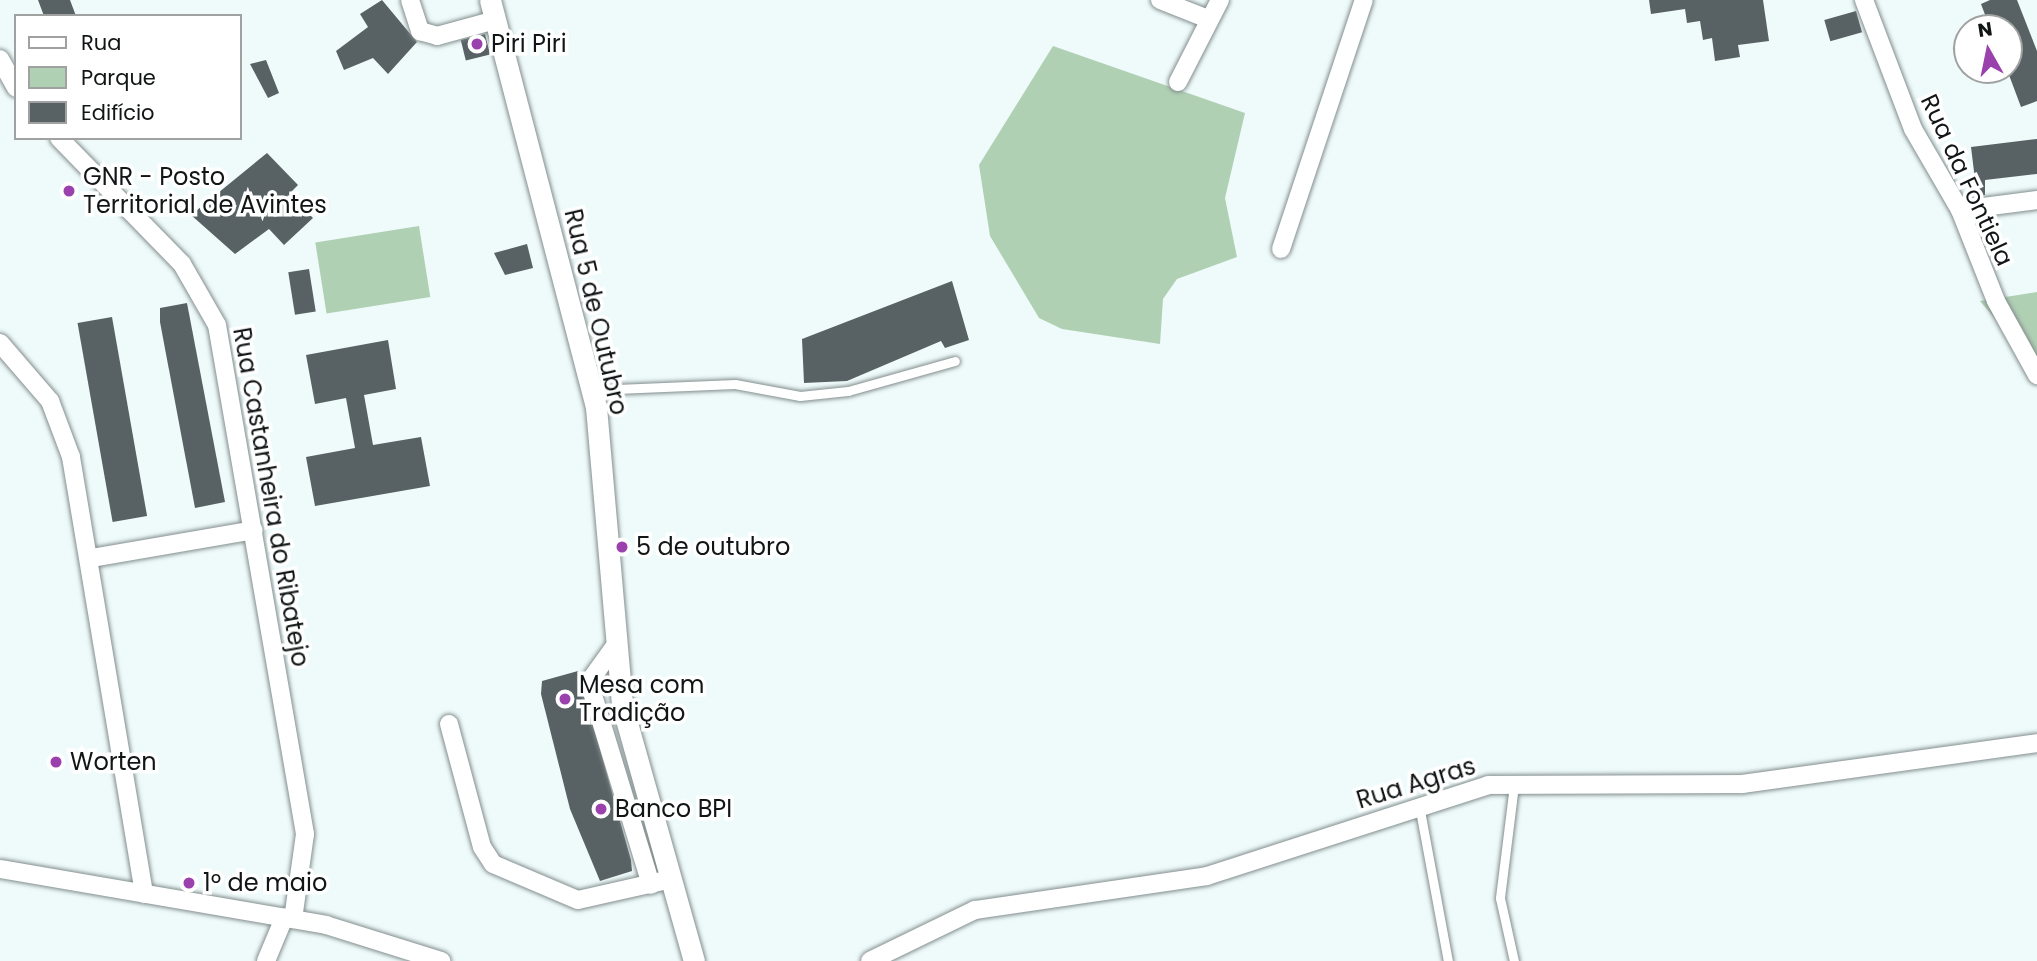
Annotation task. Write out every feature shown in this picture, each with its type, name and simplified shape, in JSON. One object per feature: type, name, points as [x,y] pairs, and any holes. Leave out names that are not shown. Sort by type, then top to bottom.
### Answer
[{"type":"street","points":[[410,0],[420,31],[437,36],[493,10]]},
{"type":"street","points":[[1160,0],[1208,19]]},
{"type":"street","points":[[1178,82],[1220,0]]},
{"type":"street","points":[[1281,249],[1364,0]]},
{"type":"street","name":"Rua da Fontiela","points":[[1864,0],[1913,129],[1960,210],[1996,301],[2037,374]]},
{"type":"street","name":"Rua 5 de Outubro","points":[[493,10],[591,390],[622,705],[661,882]]},
{"type":"street","points":[[0,59],[14,84]]},
{"type":"street","name":"Rua Castanheira do Ribatejo","points":[[62,140],[182,264],[217,325],[306,834],[289,919],[266,961]]},
{"type":"street","points":[[1960,210],[2037,200]]},
{"type":"street","points":[[0,342],[50,401],[71,457],[91,558],[144,894]]},
{"type":"street","points":[[91,558],[254,530]]},
{"type":"street","name":"Rua 5 de Outubro","points":[[617,643],[589,682],[661,882],[694,961]]},
{"type":"street","points":[[449,724],[482,847],[493,864],[578,900],[661,882]]},
{"type":"street","name":"Rua Agras","points":[[870,961],[975,910],[1207,876],[1419,804],[1514,783],[1742,784],[2037,743]]},
{"type":"street","points":[[0,869],[289,919],[441,961]]},
{"type":"lane","points":[[591,390],[735,384],[800,396],[848,391],[955,361]]},
{"type":"lane","points":[[1514,783],[1500,898],[1514,961]]},
{"type":"lane","points":[[1419,804],[1448,961]]},
{"type":"green space","points":[[1053,46],[1245,113],[1225,198],[1237,257],[1177,279],[1163,299],[1160,344],[1062,329],[1039,318],[990,236],[979,165]]},
{"type":"green space","points":[[419,226],[430,297],[327,314],[315,242]]},
{"type":"green space","points":[[2037,292],[2037,368],[1980,301]]},
{"type":"building","points":[[38,0],[70,0],[75,14],[43,14]]},
{"type":"building","points":[[382,0],[417,42],[388,74],[373,58],[344,70],[336,51],[368,27],[360,14]]},
{"type":"building","points":[[1649,0],[1763,0],[1769,41],[1738,45],[1740,57],[1715,61],[1712,38],[1703,40],[1700,21],[1687,23],[1685,9],[1651,14]]},
{"type":"building","points":[[1990,0],[2017,0],[2022,14],[1985,14],[1981,4]]},
{"type":"building","points":[[1856,11],[1862,32],[1830,41],[1824,20]]},
{"type":"building","points":[[2023,15],[2037,51],[2037,101],[2021,107],[2012,84],[2023,84]]},
{"type":"building","name":"Piri Piri","points":[[485,34],[490,54],[466,60],[461,40]]},
{"type":"building","points":[[266,60],[279,93],[268,98],[250,64]]},
{"type":"building","points":[[2037,139],[2037,174],[1985,180],[1985,195],[1977,196],[1971,147]]},
{"type":"building","points":[[267,153],[298,185],[289,194],[313,218],[284,245],[269,229],[235,254],[191,215]]},
{"type":"building","points":[[527,244],[533,268],[505,275],[494,253]]},
{"type":"building","points":[[309,269],[316,311],[295,315],[288,272]]},
{"type":"building","points":[[952,281],[969,340],[945,348],[941,341],[847,381],[804,383],[802,339]]},
{"type":"building","points":[[187,303],[225,502],[195,508],[160,322],[160,308]]},
{"type":"building","points":[[112,317],[147,516],[113,522],[78,323]]},
{"type":"building","points":[[388,340],[396,389],[364,395],[373,445],[421,437],[430,486],[315,506],[306,457],[355,448],[346,398],[315,404],[306,355]]},
{"type":"building","points":[[578,671],[631,860],[632,871],[600,881],[570,809],[541,694],[542,681]]},
{"type":"place","name":"Piri Piri","points":[[477,44]]},
{"type":"place","name":"GNR - Posto Territorial de Avintes","points":[[69,191]]},
{"type":"place","name":"5 de outubro","points":[[622,547]]},
{"type":"place","name":"Mesa com Tradição","points":[[565,699]]},
{"type":"place","name":"Worten","points":[[56,762]]},
{"type":"place","name":"Banco BPI","points":[[601,809]]},
{"type":"place","name":"1º de maio","points":[[189,883]]}]
